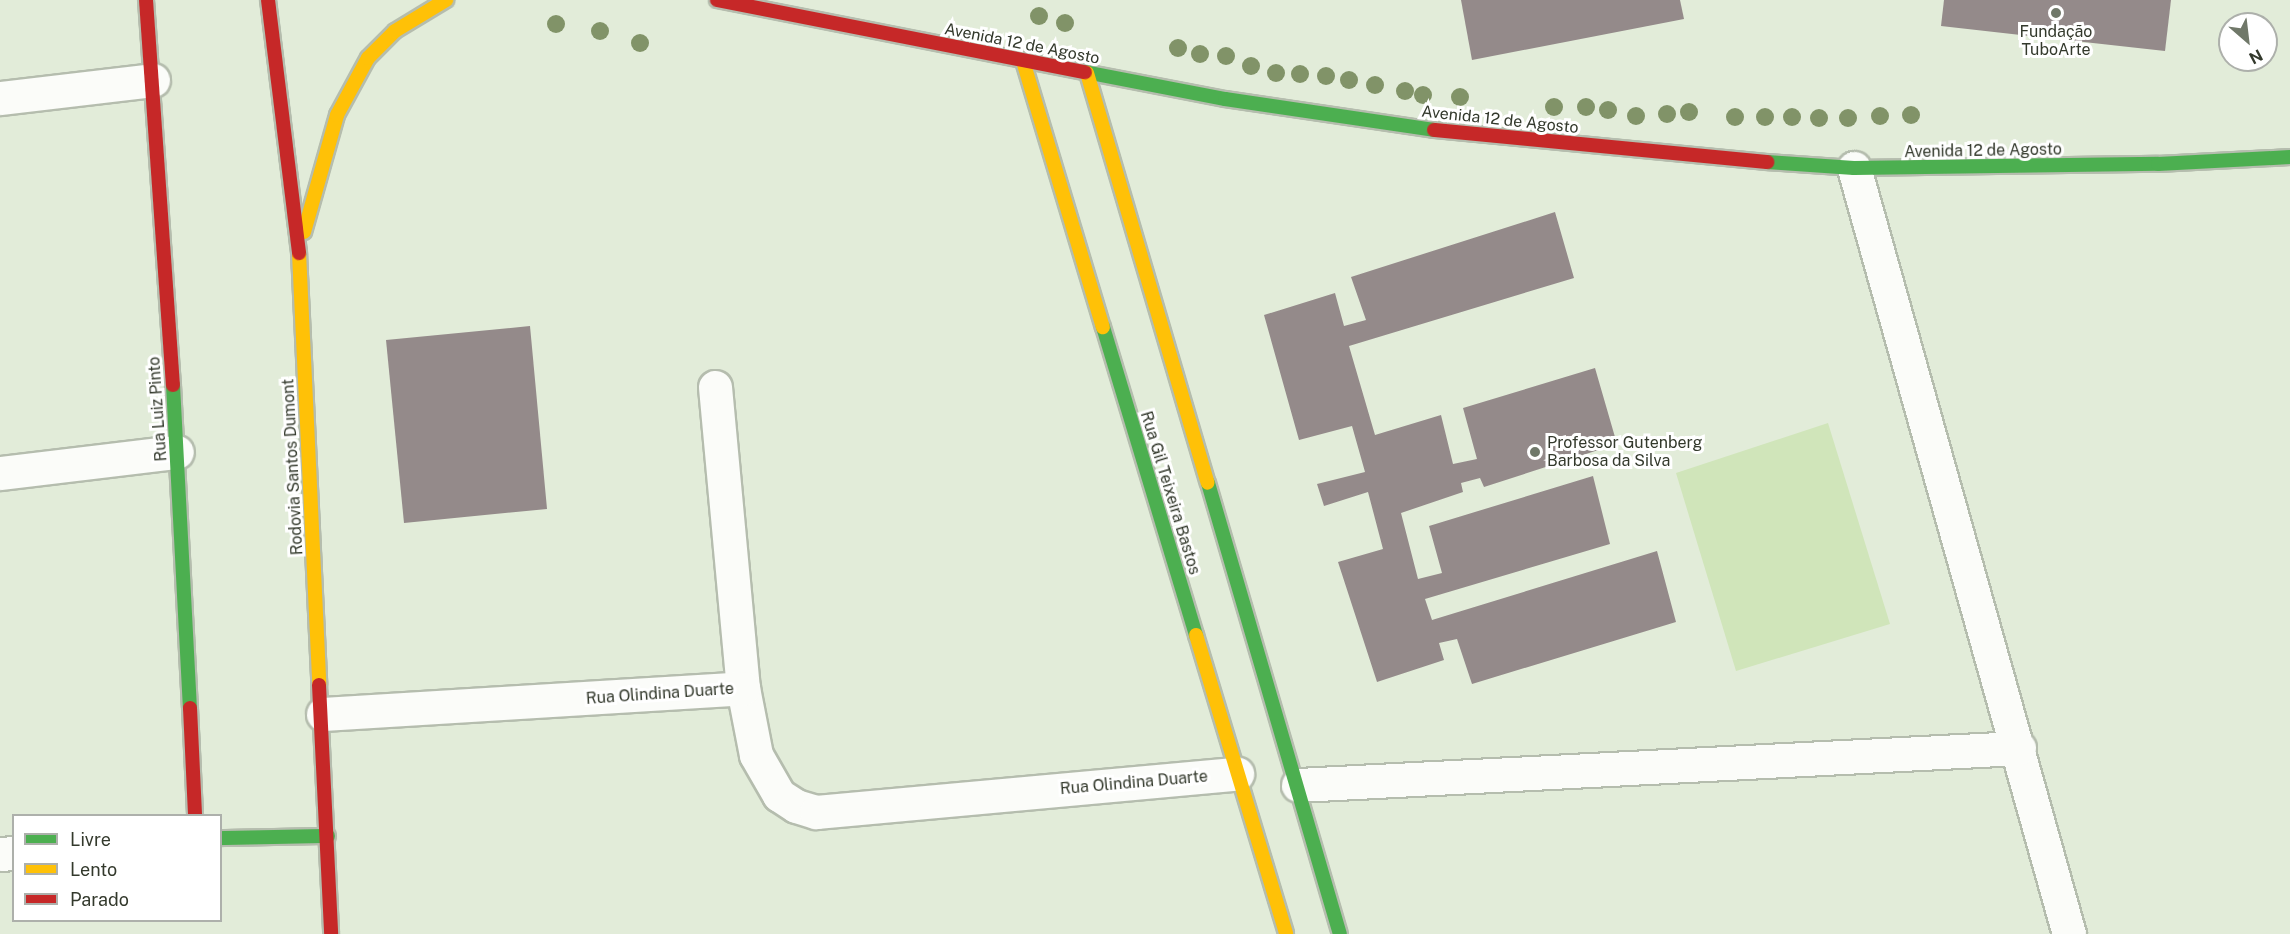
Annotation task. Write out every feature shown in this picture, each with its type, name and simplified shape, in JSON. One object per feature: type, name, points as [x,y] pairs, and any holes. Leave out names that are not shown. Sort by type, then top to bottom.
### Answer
[{"type":"main road","name":"Rua Luiz Pinto","points":[[146,0],[177,452],[195,814]]},
{"type":"main road","name":"Rodovia Santos Dumont","points":[[268,0],[299,251],[323,714],[331,934]]},
{"type":"main road","points":[[299,251],[337,115],[368,58],[395,31],[446,0]]},
{"type":"main road","name":"Avenida 12 de Agosto","points":[[717,0],[1087,73],[1453,133],[1684,156],[1854,168],[2135,165],[2290,157]]},
{"type":"main road","name":"Rua Gil Teixeira Bastos","points":[[1023,61],[1286,934]]},
{"type":"main road","points":[[1087,73],[1340,934]]},
{"type":"main road","points":[[222,838],[328,836]]},
{"type":"street","points":[[0,98],[153,80]]},
{"type":"street","points":[[1854,168],[2019,748],[2069,934]]},
{"type":"street","points":[[715,387],[743,688]]},
{"type":"street","points":[[0,473],[177,452]]},
{"type":"street","name":"Rua Olindina Duarte","points":[[323,714],[743,688],[756,755],[765,774],[779,795],[796,806],[816,812],[1237,774]]},
{"type":"street","points":[[1298,785],[2019,748]]},
{"type":"green space","points":[[1828,423],[1890,624],[1736,671],[1676,473]]},
{"type":"building","points":[[1461,0],[1680,0],[1684,19],[1472,60]]},
{"type":"building","name":"Fundação TuboArte","points":[[1944,0],[2171,0],[2165,51],[1941,26]]},
{"type":"building","name":"Professor Gutenberg Barbosa da Silva","points":[[1555,212],[1574,278],[1349,346],[1375,435],[1441,415],[1453,464],[1477,459],[1463,408],[1595,368],[1617,444],[1484,487],[1480,478],[1461,483],[1463,492],[1401,513],[1418,579],[1442,573],[1429,526],[1593,476],[1610,544],[1425,599],[1432,620],[1657,551],[1676,622],[1472,684],[1457,639],[1439,643],[1444,660],[1377,682],[1338,562],[1383,549],[1368,492],[1324,506],[1317,484],[1365,472],[1352,426],[1299,440],[1264,315],[1335,293],[1344,326],[1366,320],[1351,277]]},
{"type":"building","points":[[530,326],[547,509],[404,523],[386,340]]},
{"type":"traffic: fast","points":[[1085,72],[1225,99],[1434,130]]},
{"type":"traffic: fast","points":[[1767,162],[1854,168],[2158,164],[2290,157]]},
{"type":"traffic: fast","points":[[1103,327],[1196,635]]},
{"type":"traffic: fast","points":[[173,385],[190,708]]},
{"type":"traffic: fast","points":[[1208,483],[1340,934]]},
{"type":"traffic: fast","points":[[222,838],[328,836]]},
{"type":"traffic: slow","points":[[304,232],[337,115],[368,58],[395,31],[446,0]]},
{"type":"traffic: slow","points":[[1023,61],[1103,327]]},
{"type":"traffic: slow","points":[[1087,73],[1208,483]]},
{"type":"traffic: slow","points":[[299,253],[319,685]]},
{"type":"traffic: slow","points":[[1196,635],[1286,934]]},
{"type":"traffic: jam","points":[[146,0],[173,385]]},
{"type":"traffic: jam","points":[[268,0],[299,253]]},
{"type":"traffic: jam","points":[[717,0],[1085,72]]},
{"type":"traffic: jam","points":[[1434,130],[1767,162]]},
{"type":"traffic: jam","points":[[319,685],[331,934]]},
{"type":"traffic: jam","points":[[190,708],[195,814]]},
{"type":"place","name":"Fundação TuboArte","points":[[2056,13]]},
{"type":"place","name":"Professor Gutenberg Barbosa da Silva","points":[[1535,452]]}]
